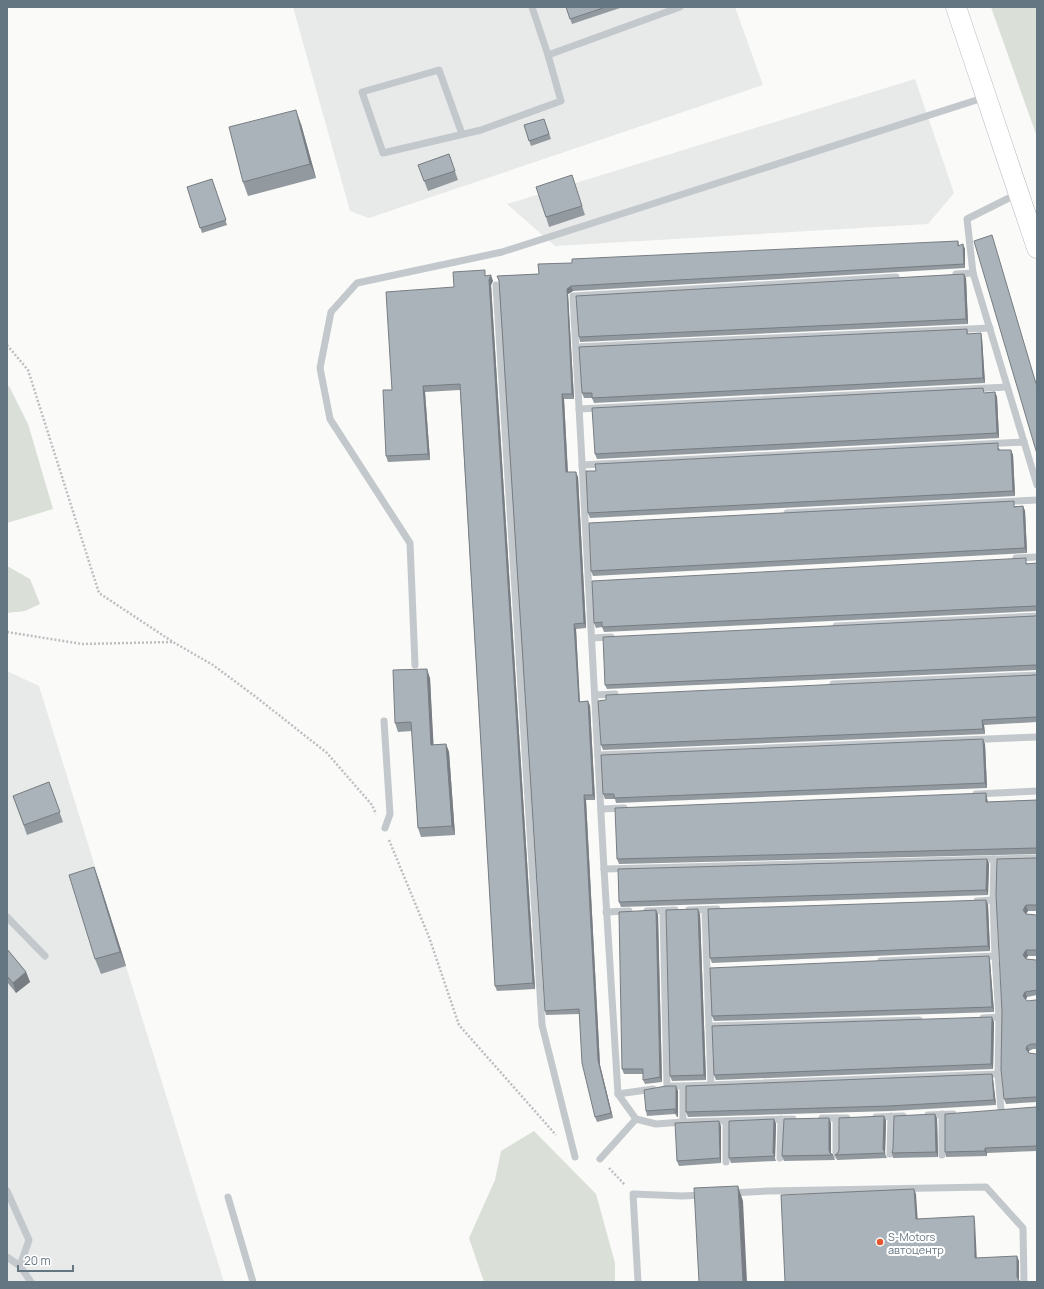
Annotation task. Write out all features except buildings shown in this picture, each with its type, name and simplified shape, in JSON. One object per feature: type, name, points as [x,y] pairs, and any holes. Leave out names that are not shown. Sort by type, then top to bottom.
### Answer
[{"type":"main road","points":[[956,7],[1037,248]]},
{"type":"lane","points":[[462,134],[439,70],[362,92],[383,154],[481,130],[561,101],[532,7]]},
{"type":"lane","points":[[548,55],[680,7]]},
{"type":"lane","points":[[415,665],[410,543],[330,419],[320,368],[331,312],[357,283],[502,252],[987,96]]},
{"type":"lane","points":[[1019,193],[967,219],[973,273],[1037,485]]},
{"type":"lane","points":[[950,274],[973,273]]},
{"type":"lane","points":[[797,1119],[656,1124],[636,1119],[618,1094],[600,809],[573,296],[903,277]]},
{"type":"lane","points":[[496,285],[542,1025],[575,1157]]},
{"type":"lane","points":[[576,347],[990,328]]},
{"type":"lane","points":[[579,409],[1007,387]]},
{"type":"lane","points":[[582,465],[1024,442]]},
{"type":"lane","points":[[776,513],[1037,500]]},
{"type":"lane","points":[[585,523],[593,523]]},
{"type":"lane","points":[[1006,559],[1037,557]]},
{"type":"lane","points":[[589,581],[597,581]]},
{"type":"lane","points":[[830,626],[1037,616]]},
{"type":"lane","points":[[592,638],[616,637]]},
{"type":"lane","points":[[824,685],[1037,675]]},
{"type":"lane","points":[[595,695],[626,694]]},
{"type":"lane","points":[[384,721],[390,814],[385,828]]},
{"type":"lane","points":[[598,755],[1037,736]]},
{"type":"lane","points":[[966,794],[1037,791]]},
{"type":"lane","points":[[600,809],[632,808]]},
{"type":"lane","points":[[604,869],[1037,858]]},
{"type":"lane","points":[[994,859],[993,900],[999,1017],[998,1074],[1001,1110]]},
{"type":"lane","points":[[970,901],[993,900]]},
{"type":"lane","points":[[606,912],[728,909]]},
{"type":"lane","points":[[705,910],[711,1085]]},
{"type":"lane","points":[[663,911],[667,1086]]},
{"type":"lane","points":[[7,917],[45,956]]},
{"type":"lane","points":[[875,961],[995,956]]},
{"type":"lane","points":[[707,968],[715,968]]},
{"type":"lane","points":[[975,1018],[999,1017]]},
{"type":"lane","points":[[709,1026],[928,1019]]},
{"type":"lane","points":[[618,1094],[667,1086],[998,1074]]},
{"type":"lane","points":[[683,1086],[683,1122]]},
{"type":"lane","points":[[868,1117],[964,1113]]},
{"type":"lane","points":[[942,1114],[942,1155]]},
{"type":"lane","points":[[890,1154],[891,1116]]},
{"type":"lane","points":[[836,1118],[836,1155]]},
{"type":"lane","points":[[812,1119],[852,1118]]},
{"type":"lane","points":[[600,1159],[636,1119]]},
{"type":"lane","points":[[780,1158],[781,1119]]},
{"type":"lane","points":[[726,1121],[726,1162]]},
{"type":"lane","points":[[721,1194],[768,1191],[986,1187],[1023,1228],[1024,1282]]},
{"type":"lane","points":[[7,1190],[29,1240],[20,1266]]},
{"type":"lane","points":[[638,1282],[633,1194],[682,1196],[713,1194]]},
{"type":"lane","points":[[228,1197],[253,1282]]},
{"type":"lane","points":[[7,1257],[20,1266],[31,1282]]},
{"type":"path","points":[[7,346],[28,370],[99,593],[173,642],[213,665],[327,753],[372,805],[385,828],[430,937],[458,1025],[575,1157]]},
{"type":"path","points":[[7,632],[82,644],[173,642]]},
{"type":"path","points":[[600,1159],[633,1194]]},
{"type":"shaded area","points":[[293,7],[735,7],[763,85],[369,218],[350,211]]},
{"type":"shaded area","points":[[991,7],[1037,7],[1037,137]]},
{"type":"shaded area","points":[[915,79],[954,193],[928,224],[555,246],[507,204]]},
{"type":"shaded area","points":[[9,386],[28,424],[53,509],[7,523],[7,387]]},
{"type":"shaded area","points":[[7,566],[30,579],[40,604],[25,611],[7,613]]},
{"type":"shaded area","points":[[7,671],[39,686],[224,1282],[7,1282]]},
{"type":"shaded area","points":[[534,1131],[596,1194],[615,1263],[615,1282],[484,1282],[469,1238],[495,1180],[501,1151]]},
{"type":"place","name":"S-Motors автоцентр","points":[[880,1242]]}]
